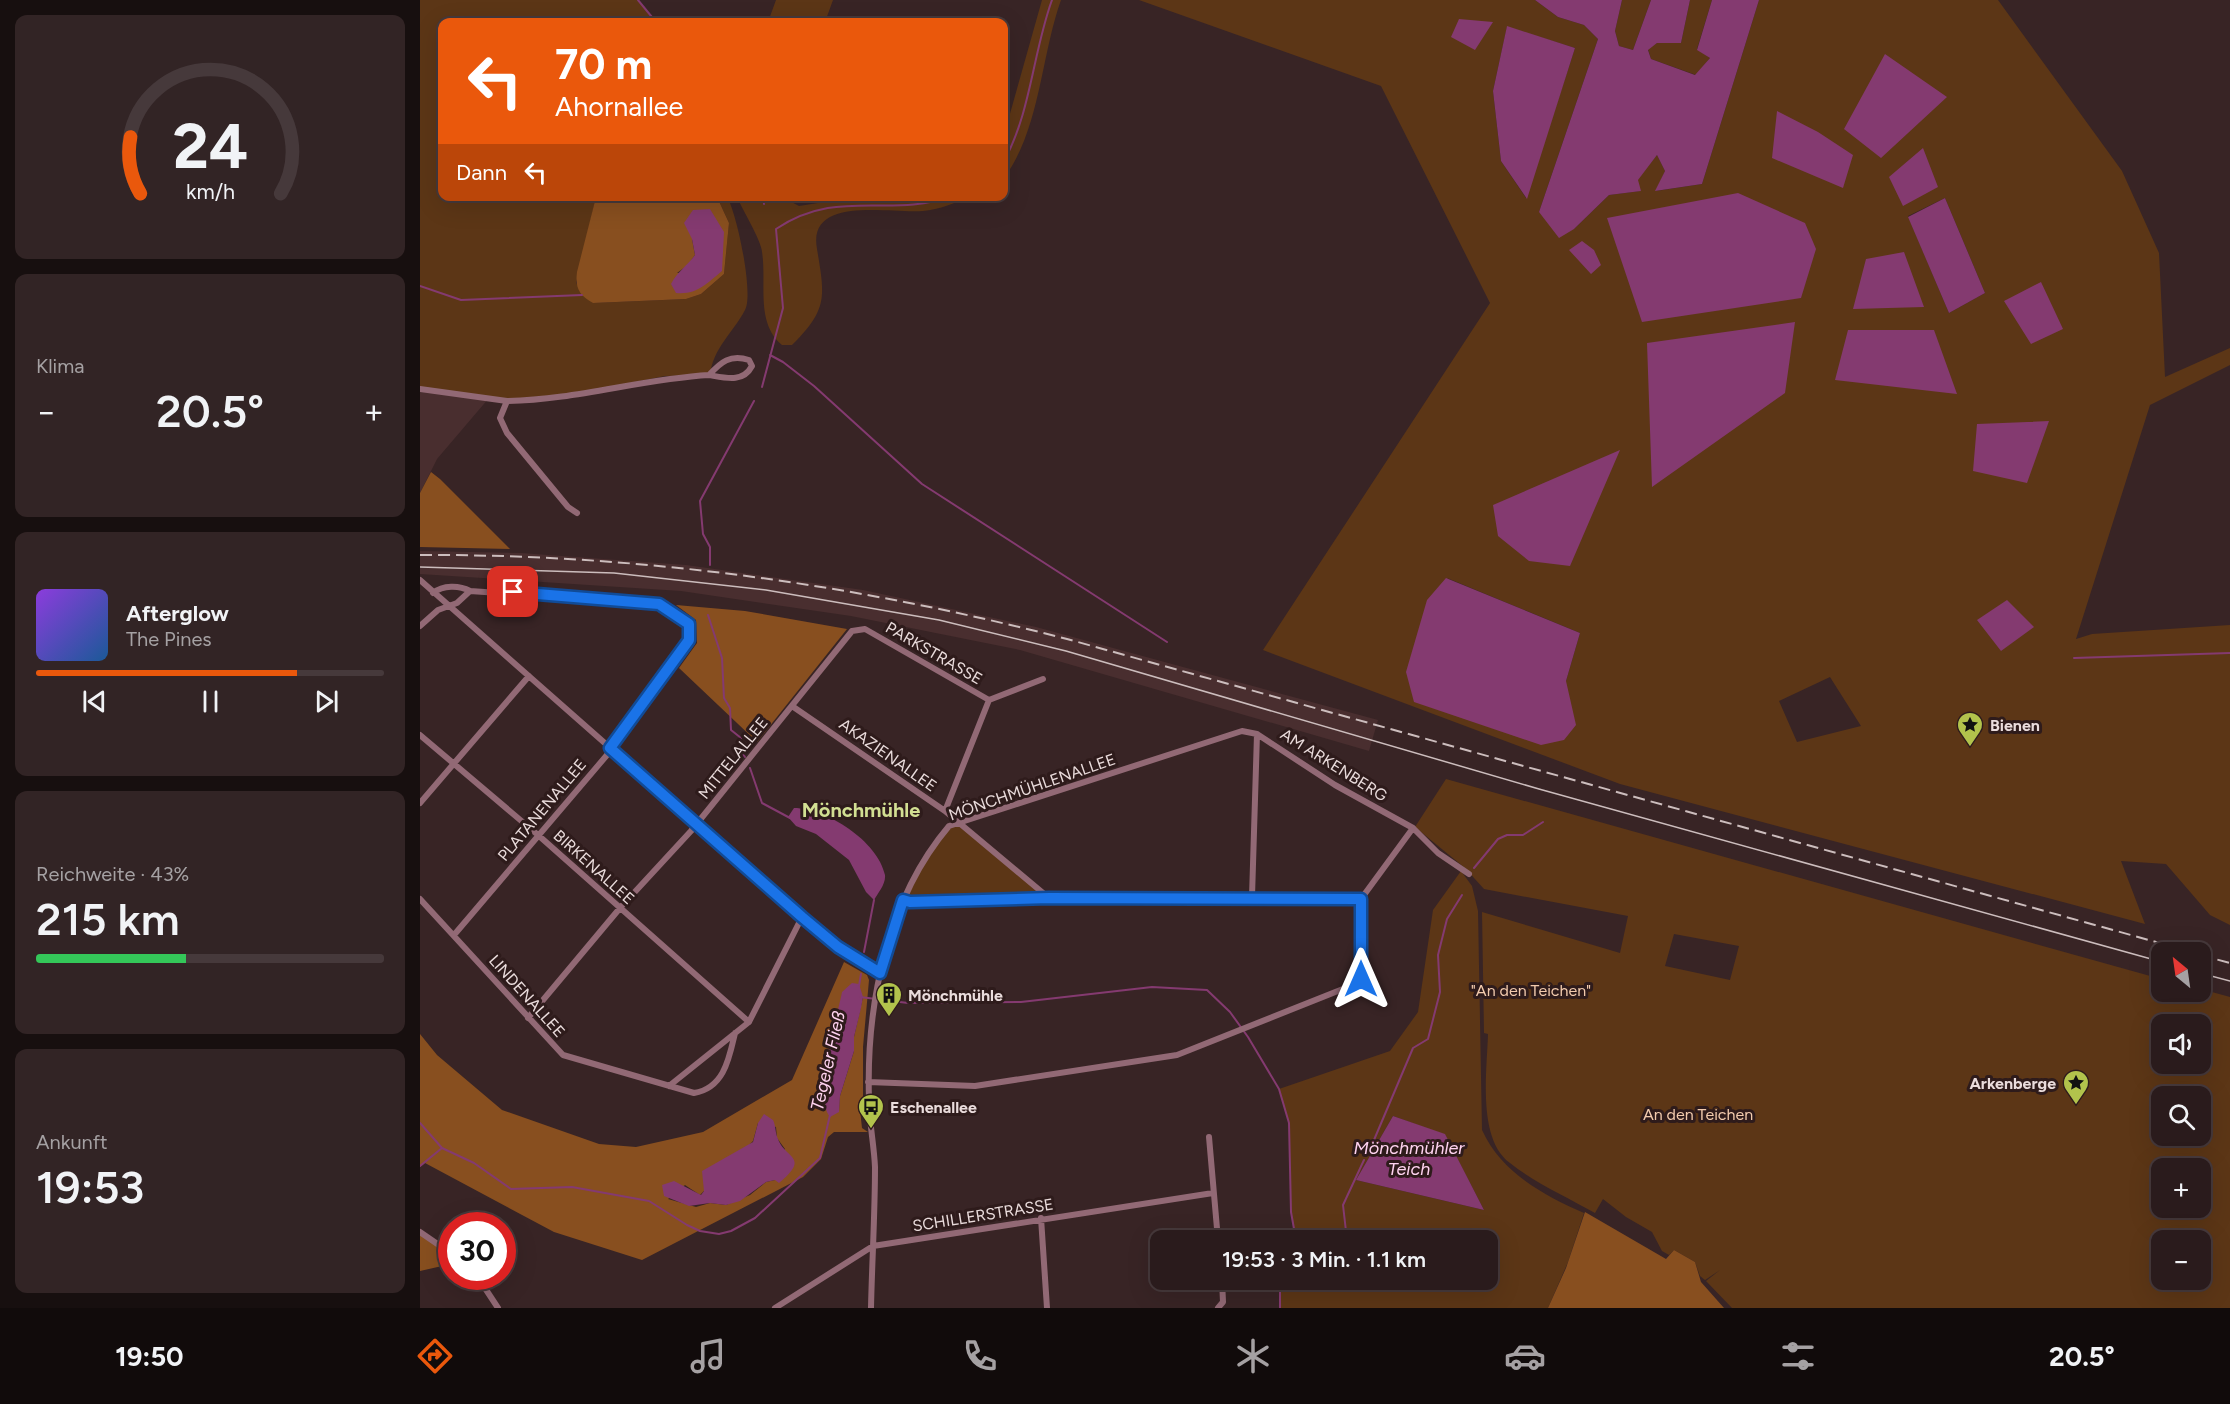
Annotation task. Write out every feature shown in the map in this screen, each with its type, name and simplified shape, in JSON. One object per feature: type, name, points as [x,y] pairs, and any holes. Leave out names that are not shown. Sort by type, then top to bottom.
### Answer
[{"type":"street","points":[[420,389],[507,401],[564,397],[664,378],[709,375],[740,378],[753,366],[749,360],[738,357],[725,360],[709,375]]},
{"type":"street","points":[[507,401],[500,418],[507,434],[568,507],[577,513]]},
{"type":"street","points":[[420,580],[802,917],[838,947],[880,973]]},
{"type":"street","points":[[433,593],[455,587],[470,591]]},
{"type":"street","points":[[420,626],[447,605],[457,603],[470,591]]},
{"type":"street","name":"PLATANENALLEE","points":[[454,935],[610,748],[689,640],[689,624],[675,612],[659,604],[470,591]]},
{"type":"street","name":"PARKSTRASSE","points":[[865,629],[988,700]]},
{"type":"street","name":"MITTELALLEE","points":[[528,1018],[620,908],[696,823],[852,631],[865,629]]},
{"type":"street","points":[[420,803],[529,676]]},
{"type":"street","points":[[945,811],[988,700],[1043,679]]},
{"type":"street","name":"AKAZIENALLEE","points":[[792,706],[945,811],[1049,898]]},
{"type":"street","name":"MÖNCHMÜHLENALLEE","points":[[871,1308],[875,1165],[868,1082],[874,1005],[880,973],[903,900],[937,841],[949,826],[1242,731],[1257,734]]},
{"type":"street","name":"AM ARKENBERG","points":[[1257,734],[1335,785],[1413,828],[1438,854],[1469,874]]},
{"type":"street","name":"AM ARKENBERG","points":[[1252,897],[1257,734]]},
{"type":"street","name":"BIRKENALLEE","points":[[420,735],[749,1022]]},
{"type":"street","points":[[868,1082],[975,1086],[1177,1055],[1358,983],[1361,979],[1361,899],[1413,828]]},
{"type":"street","points":[[903,900],[910,902],[1049,898],[1252,897],[1361,899]]},
{"type":"street","name":"LINDENALLEE","points":[[420,899],[563,1055],[694,1093],[704,1091],[716,1084],[730,1056],[735,1033]]},
{"type":"street","points":[[669,1086],[749,1022],[802,917]]},
{"type":"street","points":[[1209,1137],[1217,1230]]},
{"type":"street","name":"SCHILLERSTRASSE","points":[[775,1308],[873,1246],[1213,1193]]},
{"type":"street","points":[[1041,1218],[1047,1308]]},
{"type":"street","points":[[420,1232],[438,1244]]},
{"type":"street","points":[[486,1290],[498,1308]]},
{"type":"street","points":[[1218,1308],[1223,1302],[1222,1290]]},
{"type":"shaded area","points":[[595,201],[719,201],[729,223],[724,274],[701,294],[686,299],[593,303],[584,297],[577,282],[577,272]],"holes":[[[692,239],[722,271],[677,273],[688,265],[695,255]]]},
{"type":"shaded area","points":[[420,389],[489,398],[437,459],[420,493]]},
{"type":"shaded area","points":[[431,472],[510,549],[420,547],[420,493]]},
{"type":"shaded area","points":[[420,551],[521,553],[686,565],[863,590],[1036,627],[1378,720],[1369,751],[1020,650],[851,616],[681,591],[420,574]]},
{"type":"shaded area","points":[[676,605],[745,611],[847,629],[757,742],[679,668],[697,643],[696,620]]},
{"type":"shaded area","points":[[844,962],[867,975],[869,980],[863,1047],[863,1098],[859,1101],[862,1128],[868,1132],[834,1132],[828,1137],[821,1159],[803,1177],[642,1260],[554,1232],[425,1163],[420,1167],[420,1034],[437,1055],[502,1110],[599,1144],[636,1147],[703,1132],[792,1080]],"holes":[[[842,993],[863,997],[854,1037],[854,1051],[840,1096],[839,1111]],[[758,1123],[776,1127],[777,1138],[785,1149],[775,1180],[766,1182],[750,1195],[726,1205],[710,1203],[696,1207],[668,1199],[685,1185],[700,1195],[753,1141]]]},
{"type":"shaded area","points":[[1585,1212],[1666,1259],[1674,1250],[1695,1262],[1701,1282],[1724,1308],[1548,1308],[1566,1268]]},
{"type":"shaded area","points":[[420,1234],[438,1246],[438,1267],[420,1271]]},
{"type":"green space","points":[[420,0],[638,0],[653,18],[438,18],[438,201],[595,201],[576,283],[593,303],[686,299],[701,294],[724,274],[729,223],[719,201],[729,201],[743,254],[747,301],[745,310],[715,357],[710,375],[665,376],[564,396],[505,399],[420,389]]},
{"type":"green space","points":[[776,0],[833,0],[826,18],[769,18]]},
{"type":"green space","points":[[1042,0],[1061,0],[1033,115],[1016,159],[1008,172],[1008,121]]},
{"type":"green space","points":[[1139,0],[1535,0],[1558,17],[1584,25],[1598,39],[1539,212],[1574,229],[1609,195],[1640,191],[1637,180],[1657,155],[1665,171],[1656,191],[1702,184],[1759,0],[1998,0],[2122,171],[2159,253],[2165,377],[2230,348],[2230,365],[2150,405],[2076,639],[2092,634],[2230,625],[2230,925],[2210,915],[2166,864],[2121,861],[2145,924],[1620,784],[1263,650],[1490,303],[1381,86]],"holes":[[[1507,27],[1575,48],[1526,198],[1501,161],[1493,91]],[[1945,198],[1985,293],[1949,313],[1908,216]],[[1447,578],[1580,633],[1566,681]],[[1830,677],[1861,726],[1797,742],[1779,701]]]},
{"type":"green space","points":[[1622,0],[1651,0],[1633,50],[1619,46],[1615,31]]},
{"type":"green space","points":[[1690,0],[1712,0],[1697,49],[1710,58],[1696,75],[1651,59],[1648,49],[1657,43],[1681,43]]},
{"type":"green space","points":[[739,201],[790,201],[799,206],[831,201],[960,201],[929,210],[854,211],[837,214],[825,221],[817,232],[822,279],[821,302],[818,311],[804,333],[792,345],[782,345],[774,336],[765,314],[761,247]]},
{"type":"green space","points":[[1446,779],[2151,976],[2151,1002],[2211,1002],[2211,992],[2230,997],[2230,1308],[1732,1308],[1706,1281],[1720,1270],[1705,1280],[1700,1276],[1695,1262],[1674,1250],[1669,1255],[1662,1251],[1652,1232],[1626,1217],[1603,1199],[1595,1213],[1540,1183],[1510,1163],[1500,1152],[1492,1138],[1486,1103],[1488,1034],[1484,1033],[1482,912],[1620,953],[1628,916],[1484,889],[1465,868],[1415,827]],"holes":[[[1674,934],[1739,946],[1730,980],[1665,966]]]},
{"type":"green space","points":[[960,824],[1048,898],[904,899],[917,873],[949,826]]},
{"type":"green space","points":[[1461,871],[1472,886],[1478,911],[1482,1130],[1500,1158],[1525,1181],[1584,1213],[1568,1262],[1548,1308],[1280,1308],[1280,1290],[1498,1290],[1498,1230],[1294,1230],[1291,1212],[1289,1123],[1279,1089],[1390,1051],[1418,1012],[1433,910]],"holes":[[[1393,1116],[1445,1135],[1484,1210],[1356,1180]]]},
{"type":"water","points":[[1535,0],[1622,0],[1615,31],[1619,46],[1633,50],[1651,0],[1690,0],[1681,43],[1657,43],[1648,50],[1651,59],[1695,75],[1710,58],[1697,50],[1712,0],[1759,0],[1702,184],[1655,191],[1665,171],[1657,155],[1638,180],[1641,191],[1609,195],[1574,229],[1559,238],[1539,212],[1598,39],[1584,25],[1558,17]]},
{"type":"water","points":[[1459,19],[1493,22],[1475,50],[1451,37]]},
{"type":"water","points":[[1507,26],[1575,48],[1527,199],[1501,161],[1493,91]]},
{"type":"water","points":[[1885,54],[1947,97],[1881,158],[1844,129]]},
{"type":"water","points":[[1777,111],[1818,132],[1853,155],[1843,188],[1772,158]]},
{"type":"water","points":[[1923,148],[1938,187],[1903,206],[1889,177]]},
{"type":"water","points":[[1738,193],[1805,223],[1816,249],[1801,298],[1642,322],[1607,218]]},
{"type":"water","points":[[1945,198],[1985,293],[1949,313],[1908,217]]},
{"type":"water","points":[[710,209],[724,232],[722,271],[696,290],[676,293],[671,284],[695,255],[692,239],[684,223],[693,210]]},
{"type":"water","points":[[1582,241],[1594,250],[1601,265],[1591,274],[1569,250]]},
{"type":"water","points":[[1904,252],[1924,307],[1853,309],[1866,259]]},
{"type":"water","points":[[2041,282],[2063,329],[2031,344],[2004,301]]},
{"type":"water","points":[[1795,322],[1785,393],[1652,487],[1647,343]]},
{"type":"water","points":[[1848,330],[1934,330],[1957,394],[1835,380]]},
{"type":"water","points":[[2049,421],[2027,483],[1973,471],[1977,424]]},
{"type":"water","points":[[1620,450],[1570,566],[1529,561],[1498,536],[1493,505]]},
{"type":"water","points":[[1446,578],[1580,633],[1566,681],[1576,725],[1564,740],[1541,745],[1414,702],[1406,672],[1427,600]]},
{"type":"water","points":[[2007,600],[2034,627],[2001,651],[1977,620]]},
{"type":"water","points":[[794,808],[807,809],[835,820],[862,839],[872,850],[885,875],[883,885],[874,900],[866,892],[849,860],[816,834],[796,826],[788,817]]},
{"type":"water","points":[[852,983],[859,984],[863,997],[854,1037],[854,1051],[840,1096],[839,1112],[830,1117],[825,1107],[824,1093],[828,1057],[842,992]]},
{"type":"water","points":[[764,1114],[773,1120],[781,1146],[795,1162],[793,1168],[779,1183],[775,1180],[766,1182],[740,1201],[726,1205],[710,1203],[689,1206],[664,1196],[662,1185],[674,1181],[701,1195],[704,1191],[702,1171],[753,1142],[758,1123]]},
{"type":"water","name":"Mönchmühler Teich","points":[[1393,1116],[1445,1134],[1484,1210],[1356,1180]]},
{"type":"waterway","points":[[638,0],[653,18]]},
{"type":"waterway","points":[[1008,153],[1026,102],[1052,0]]},
{"type":"waterway","points":[[762,387],[783,308],[776,229],[799,216],[821,209],[843,206],[907,205],[933,201]]},
{"type":"waterway","points":[[420,286],[461,300],[582,295]]},
{"type":"waterway","points":[[770,355],[814,386],[922,484],[1167,642]]},
{"type":"waterway","points":[[710,565],[710,547],[703,534],[700,501],[754,401]]},
{"type":"waterway","points":[[708,615],[722,658],[724,698],[730,708],[731,730],[741,738],[739,749],[745,757]]},
{"type":"waterway","points":[[2074,658],[2230,653]]},
{"type":"waterway","points":[[750,768],[762,803],[790,818]]},
{"type":"waterway","points":[[1474,868],[1498,839],[1507,835],[1523,835],[1543,822]]},
{"type":"waterway","points":[[1371,1147],[1413,1048],[1428,1039],[1440,992],[1438,955],[1447,919],[1462,895]]},
{"type":"waterway","points":[[864,952],[874,900]]},
{"type":"waterway","points":[[859,986],[861,974]]},
{"type":"waterway","name":"Tegeler Fließ","points":[[860,997],[908,1003],[1021,1002],[1152,987],[1207,990],[1230,1012],[1279,1089],[1289,1123],[1291,1212],[1294,1230]]},
{"type":"waterway","name":"Tegeler Fließ","points":[[420,1123],[442,1148],[474,1163],[511,1189],[572,1187],[649,1201],[687,1225],[700,1231],[719,1234],[731,1231],[755,1218],[820,1158],[830,1115]]},
{"type":"waterway","points":[[420,1166],[442,1148]]},
{"type":"waterway","points":[[1346,1230],[1343,1205],[1364,1160]]},
{"type":"waterway","name":"Tegeler Fließ","points":[[1280,1290],[1280,1308]]},
{"type":"tram line","points":[[420,567],[614,573],[766,590],[939,620],[1066,651],[1539,789],[2151,959]]},
{"type":"tram line","points":[[2211,976],[2230,981]]},
{"type":"railway","points":[[420,555],[584,560],[746,576],[827,588],[987,620],[1067,639],[2156,942]]},
{"type":"railway","points":[[2211,958],[2230,963]]},
{"type":"place","name":"Bienen","points":[[1970,748]]},
{"type":"place","name":"Mönchmühle","points":[[889,1018]]},
{"type":"place","name":"Arkenberge","points":[[2076,1106]]},
{"type":"place","name":"Eschenallee","points":[[871,1130]]},
{"type":"district","name":"Mönchmühle","points":[[861,810]]},
{"type":"route","points":[[513,592],[659,604],[675,612],[689,624],[689,640],[610,748],[838,947],[880,973],[903,900],[910,902],[1049,898],[1252,897],[1361,899],[1361,979]]},
{"type":"park label","name":"\"An den Teichen\"","points":[[1531,990]]},
{"type":"park label","name":"An den Teichen","points":[[1698,1114]]}]
